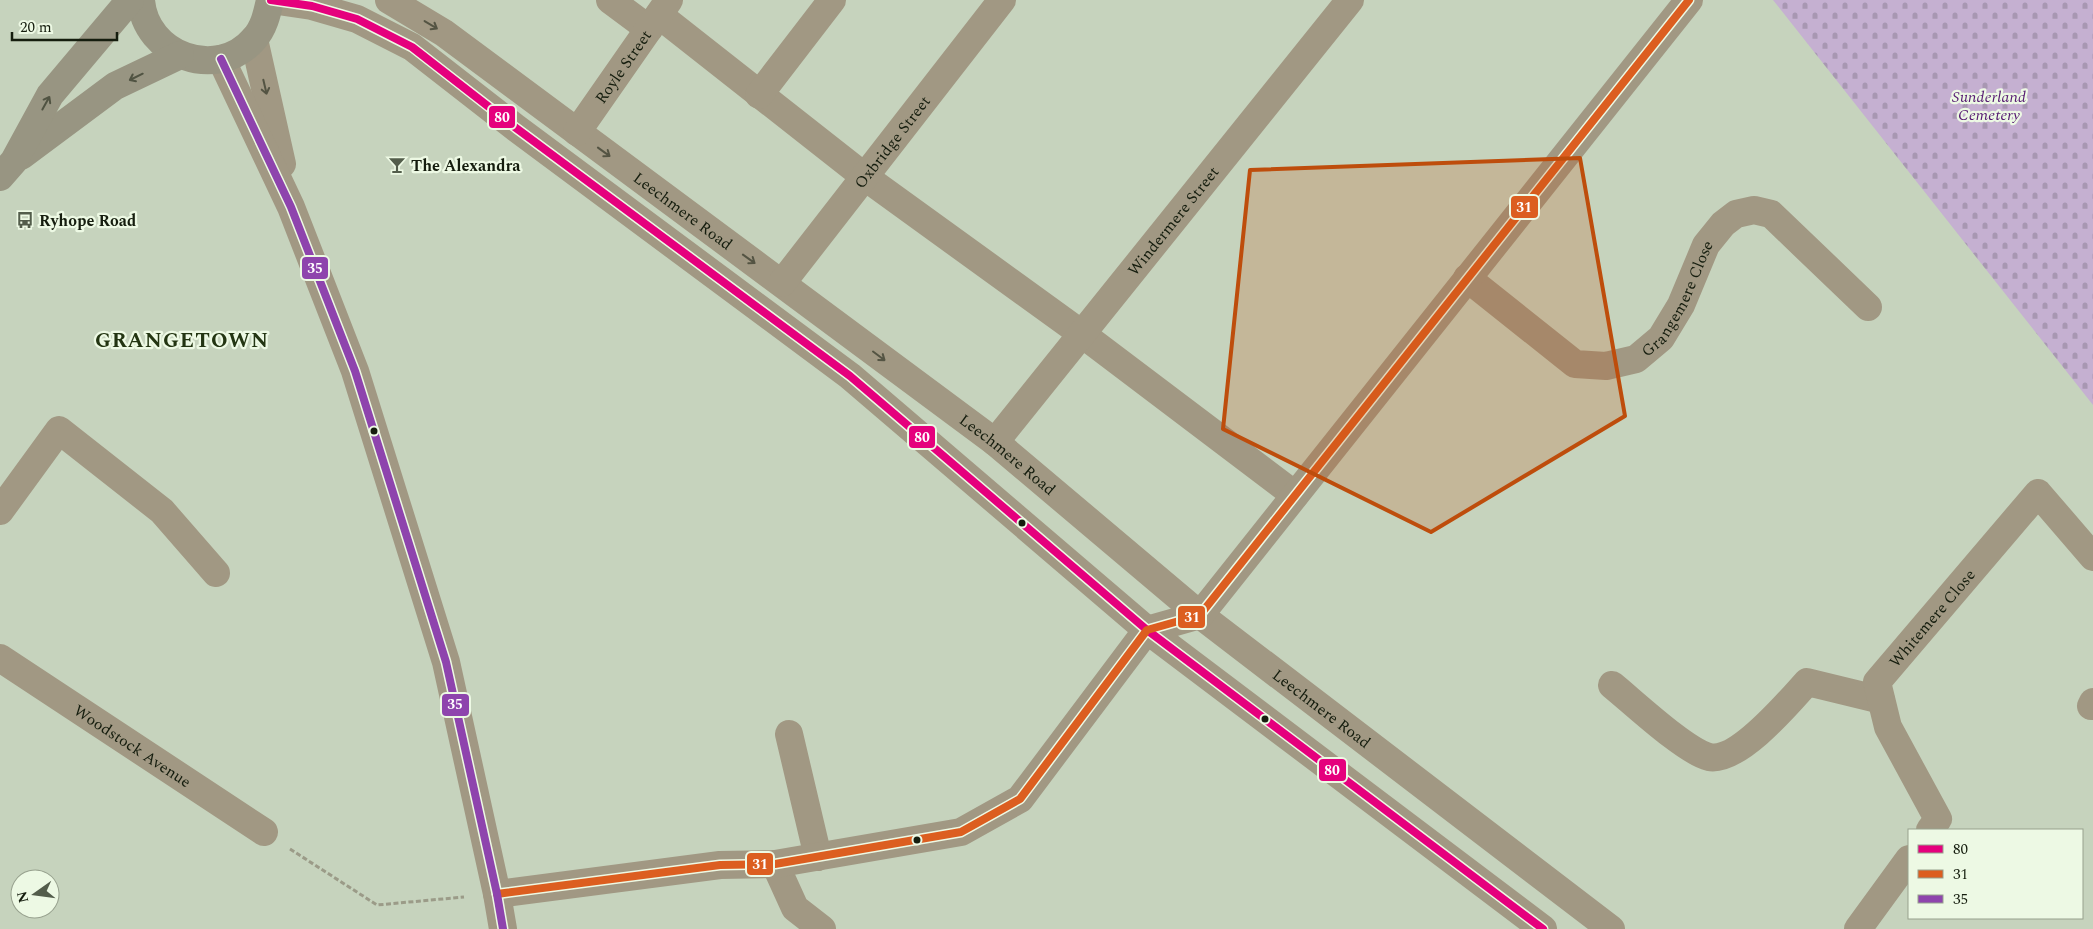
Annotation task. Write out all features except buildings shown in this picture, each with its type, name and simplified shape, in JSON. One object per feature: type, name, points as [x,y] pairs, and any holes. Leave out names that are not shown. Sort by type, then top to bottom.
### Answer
[{"type":"main road","points":[[7,169],[50,95],[130,0]]},
{"type":"main road","points":[[141,0],[142,9],[149,28],[162,44],[180,55],[200,60],[221,59],[239,51],[254,39],[266,21],[271,0]]},
{"type":"main road","points":[[7,169],[115,86],[180,55]]},
{"type":"street","name":"Leechmere Road","points":[[271,0],[312,6],[357,19],[412,47],[516,128],[850,376],[1147,630],[1543,929]]},
{"type":"street","name":"Leechmere Road","points":[[389,0],[444,33],[995,442],[1200,615],[1611,929]]},
{"type":"street","points":[[610,0],[659,15],[865,177],[1082,334],[1295,495]]},
{"type":"street","points":[[759,95],[832,0]]},
{"type":"street","name":"Oxbridge Street","points":[[782,284],[1002,0]]},
{"type":"street","name":"Windermere Street","points":[[995,442],[1350,0]]},
{"type":"street","points":[[497,894],[720,865],[776,864],[960,832],[1020,799],[1147,630],[1200,615],[1689,0]]},
{"type":"street","name":"Royle Street","points":[[577,132],[659,15]]},
{"type":"street","points":[[254,39],[291,207]]},
{"type":"street","points":[[221,59],[291,207],[355,371],[446,662],[497,894],[502,929]]},
{"type":"street","name":"Grangemere Close","points":[[1468,278],[1575,364],[1606,366],[1636,360],[1661,338],[1681,305],[1706,246],[1723,224],[1736,214],[1754,210],[1771,214],[1868,307]]},
{"type":"street","points":[[0,511],[59,430],[162,511],[216,573]]},
{"type":"street","name":"Whitemere Close","points":[[1931,829],[1938,819],[1888,727],[1877,682],[2038,493],[2093,557]]},
{"type":"street","name":"Woodstock Avenue","points":[[0,658],[264,832]]},
{"type":"street","points":[[1612,685],[1693,751],[1711,757],[1728,754],[1747,741],[1771,721],[1807,682],[1881,700]]},
{"type":"street","points":[[789,734],[818,857]]},
{"type":"street","points":[[1858,929],[1908,860]]},
{"type":"street","points":[[776,864],[795,908],[822,929]]},
{"type":"path","points":[[264,832],[377,905],[497,894]]},
{"type":"highlighted area","points":[[1580,158],[1625,416],[1431,532],[1223,429],[1250,170]]},
{"type":"green space","name":"Sunderland Cemetery","points":[[1773,0],[2093,0],[2093,405]]},
{"type":"transit line","name":"80","points":[[271,0],[312,6],[357,19],[412,47],[516,128],[850,376],[1147,630],[1543,929]]},
{"type":"transit line","name":"31","points":[[497,894],[720,865],[775,864],[961,832],[1020,799],[1147,630],[1200,615],[1689,0]]},
{"type":"transit line","name":"35","points":[[221,59],[291,207],[355,371],[446,662],[503,929]]},
{"type":"place","name":"The Alexandra","points":[[397,165]]},
{"type":"place","name":"Ryhope Road","points":[[25,220]]},
{"type":"district","name":"GRANGETOWN","points":[[182,340]]}]
